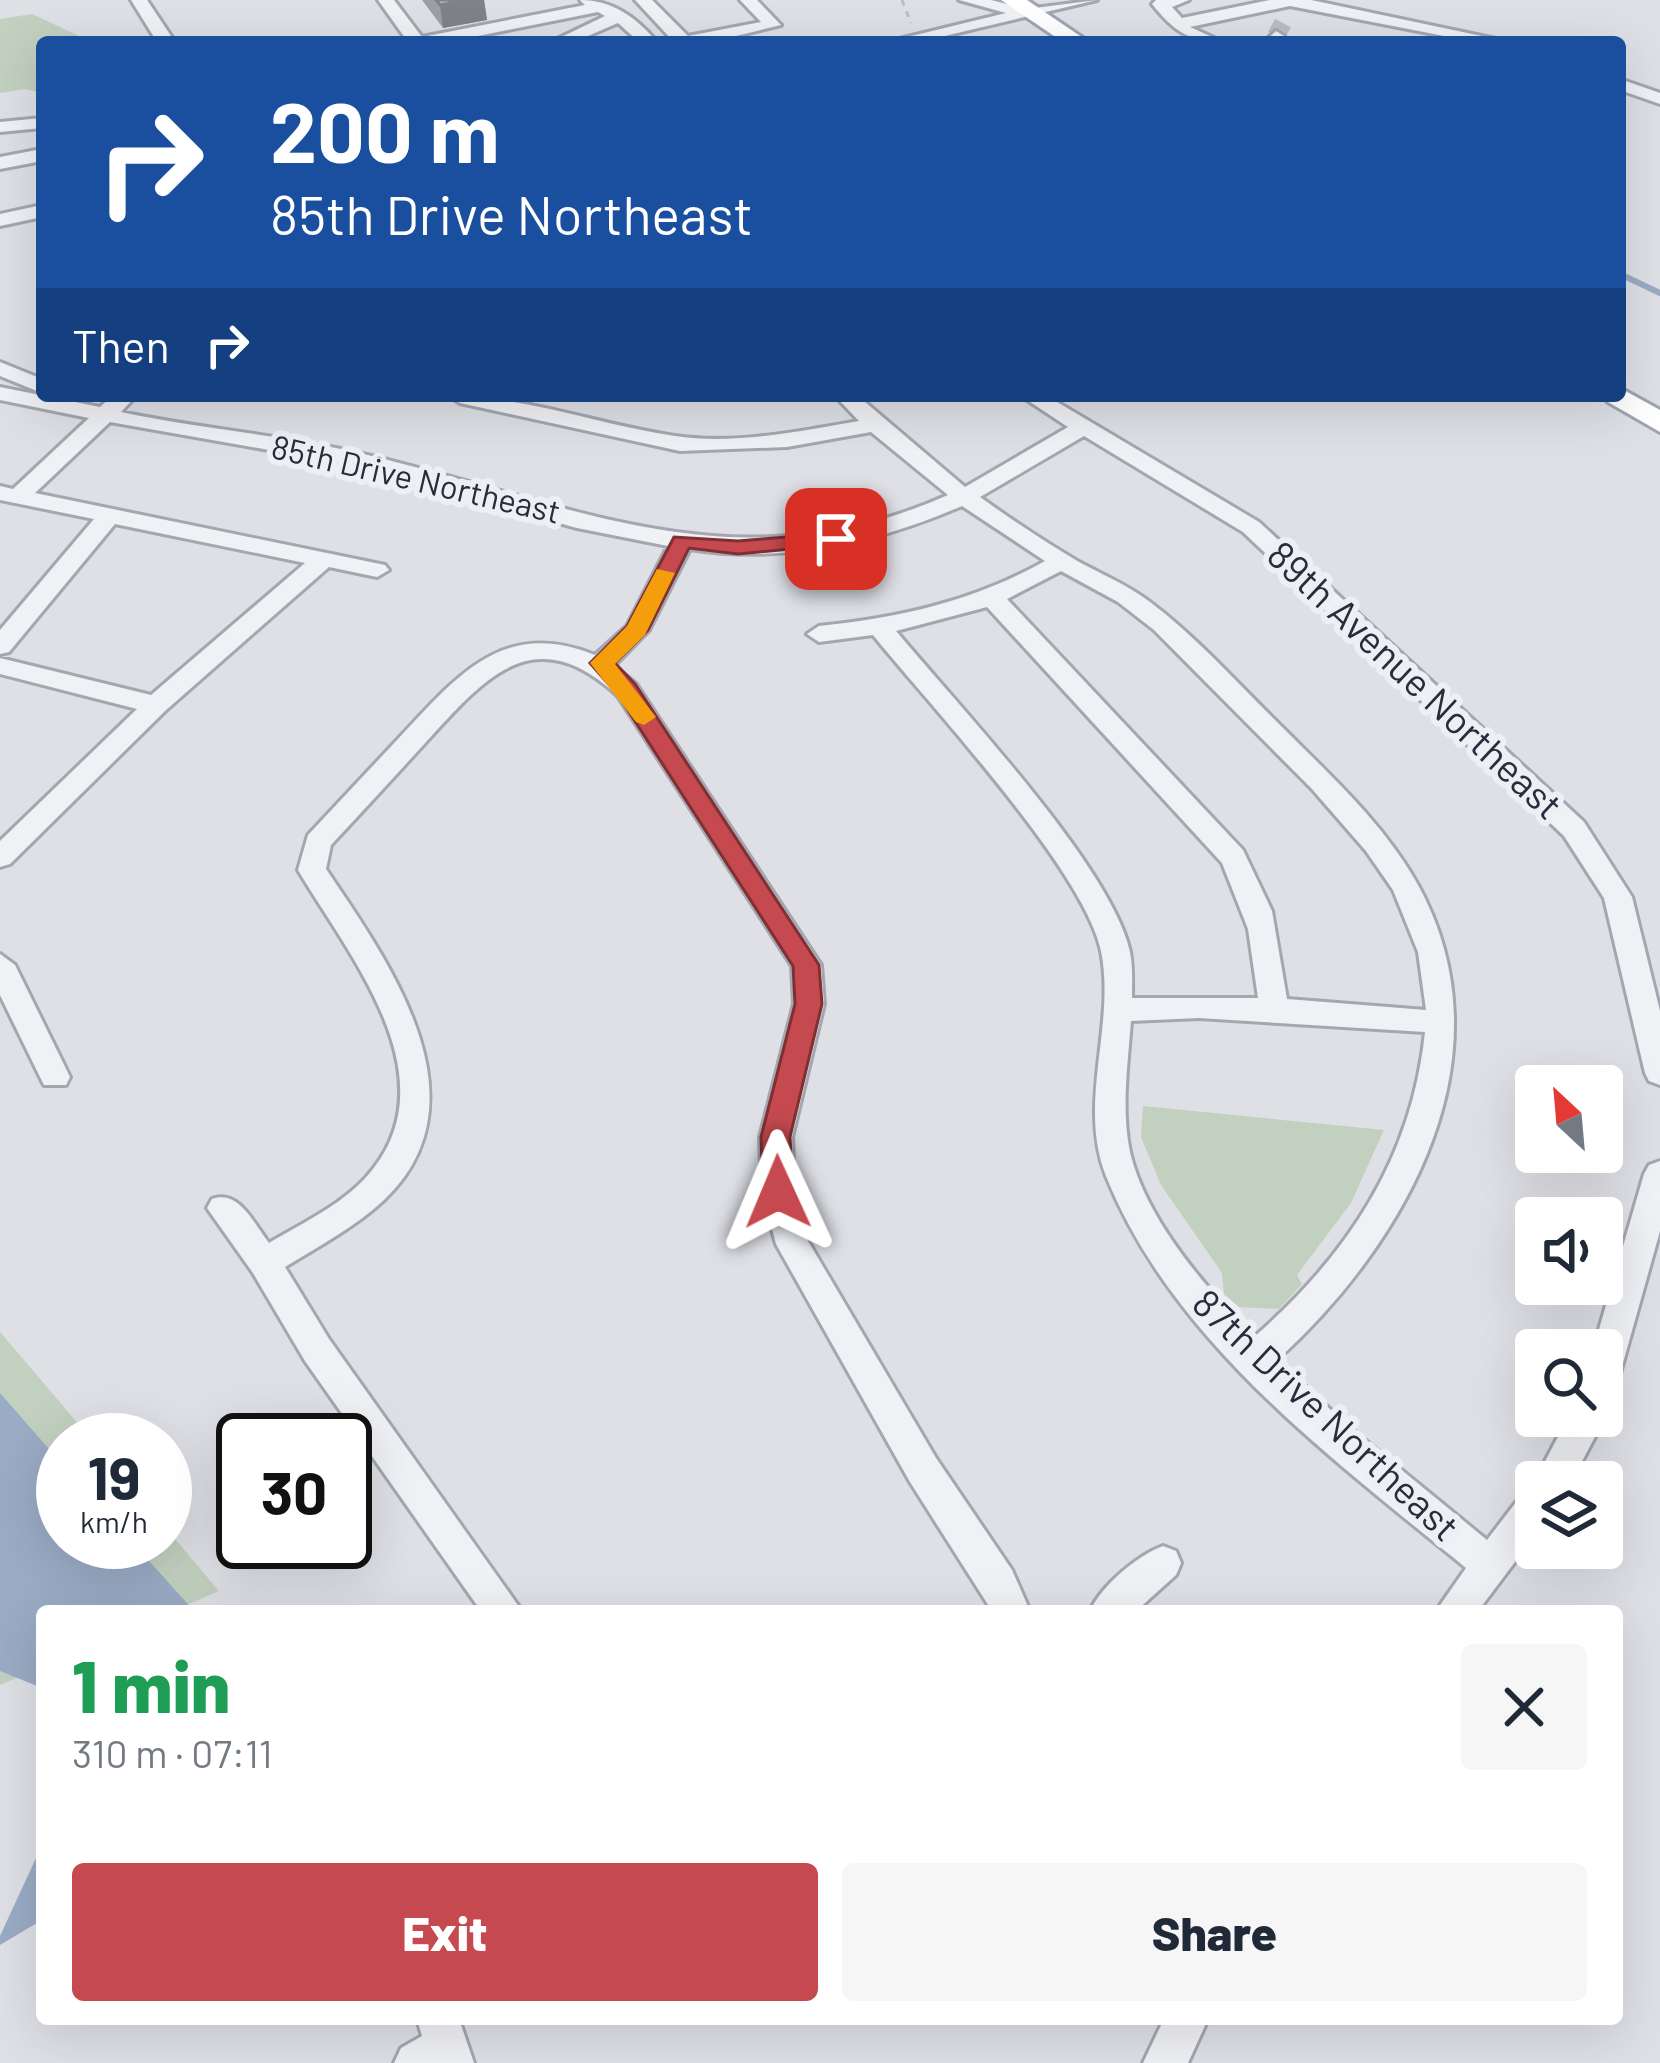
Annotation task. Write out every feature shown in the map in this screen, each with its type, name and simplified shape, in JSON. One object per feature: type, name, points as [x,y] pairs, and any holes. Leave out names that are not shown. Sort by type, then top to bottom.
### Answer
[{"type":"main road","points":[[1012,0],[1068,36]]},
{"type":"main road","points":[[1626,376],[1660,397]]},
{"type":"main road","points":[[1626,401],[1660,423]]},
{"type":"street","points":[[139,0],[162,36]]},
{"type":"street","points":[[386,0],[414,36]]},
{"type":"street","points":[[643,0],[678,36]]},
{"type":"street","points":[[715,36],[773,25],[748,0]]},
{"type":"street","points":[[967,0],[1033,14]]},
{"type":"street","points":[[925,36],[1089,0]]},
{"type":"street","points":[[1175,0],[1160,4],[1184,23],[1185,31],[1198,36]]},
{"type":"street","points":[[1191,0],[1215,9],[1452,36]]},
{"type":"street","points":[[446,36],[592,4],[640,36]]},
{"type":"street","points":[[1184,23],[1215,9]]},
{"type":"street","points":[[581,36],[617,17]]},
{"type":"street","points":[[1626,87],[1660,99]]},
{"type":"street","points":[[0,127],[36,124]]},
{"type":"street","points":[[0,163],[36,156]]},
{"type":"street","points":[[0,220],[36,212]]},
{"type":"street","points":[[0,368],[36,384]]},
{"type":"street","name":"85th Drive Northeast","points":[[0,393],[43,406],[70,402],[107,414],[360,460],[682,541],[738,547],[805,545],[868,533],[963,498],[1082,428]]},
{"type":"street","points":[[10,494],[119,402]]},
{"type":"street","points":[[488,402],[680,444],[787,440],[874,425]]},
{"type":"street","points":[[853,402],[905,457],[1061,561],[1144,608],[1374,842],[1408,891],[1423,931],[1439,1022],[1436,1092],[1409,1168],[1331,1289],[1256,1357]]},
{"type":"street","name":"89th Avenue Northeast","points":[[1041,402],[1251,527],[1521,774],[1574,829],[1618,897],[1660,1073]]},
{"type":"street","points":[[10,494],[377,570]]},
{"type":"street","points":[[0,646],[112,513]]},
{"type":"street","points":[[602,663],[637,630],[682,541]]},
{"type":"street","points":[[0,857],[156,705],[325,558]]},
{"type":"street","points":[[819,634],[880,628],[991,597],[1061,561]]},
{"type":"street","points":[[991,597],[1233,857],[1258,901],[1269,939],[1273,1006]]},
{"type":"street","name":"87th Drive Northeast","points":[[880,628],[1084,888],[1115,944],[1119,1010],[1112,1098],[1119,1172],[1164,1253],[1205,1312],[1376,1471],[1493,1567]]},
{"type":"street","points":[[265,1262],[384,1179],[405,1145],[417,1089],[404,1029],[312,870],[318,842],[473,675],[496,659],[524,650],[602,663],[627,690],[806,965],[808,1004],[776,1137],[778,1192],[792,1244],[1007,1605]]},
{"type":"street","points":[[0,666],[156,705]]},
{"type":"street","points":[[0,965],[55,1078]]},
{"type":"street","points":[[1119,1010],[1273,1006],[1319,1016],[1439,1022]]},
{"type":"street","points":[[1616,1329],[1660,1174]]},
{"type":"street","points":[[223,1208],[265,1262],[317,1349],[499,1605]]},
{"type":"street","points":[[1460,1605],[1515,1535]]},
{"type":"street","points":[[1116,1605],[1163,1563]]},
{"type":"street","points":[[1165,2063],[1184,2025]]},
{"type":"path","points":[[902,0],[911,24]]},
{"type":"green space","points":[[32,14],[79,36],[36,36],[36,92],[0,93],[0,19]]},
{"type":"green space","points":[[1143,1106],[1384,1130],[1351,1203],[1297,1275],[1302,1284],[1279,1309],[1237,1307],[1224,1294],[1222,1273],[1161,1185],[1141,1137]]},
{"type":"green space","points":[[0,1332],[69,1413],[36,1413],[36,1569],[192,1569],[192,1559],[219,1591],[187,1605],[36,1605],[36,1670],[0,1685]]},
{"type":"water","points":[[0,1393],[36,1434],[36,1569],[156,1569],[189,1605],[36,1605],[36,1686],[0,1671]]},
{"type":"water","points":[[36,1858],[36,1924],[0,1945]]},
{"type":"waterway","points":[[1626,277],[1660,293]]},
{"type":"tunnel","points":[[1276,36],[1283,23]]},
{"type":"slow traffic","points":[[644,717],[602,663],[637,630],[664,573]]},
{"type":"route","points":[[778,1192],[776,1137],[808,1004],[806,965],[627,690],[602,663],[637,630],[682,541],[738,547],[836,539]]}]
